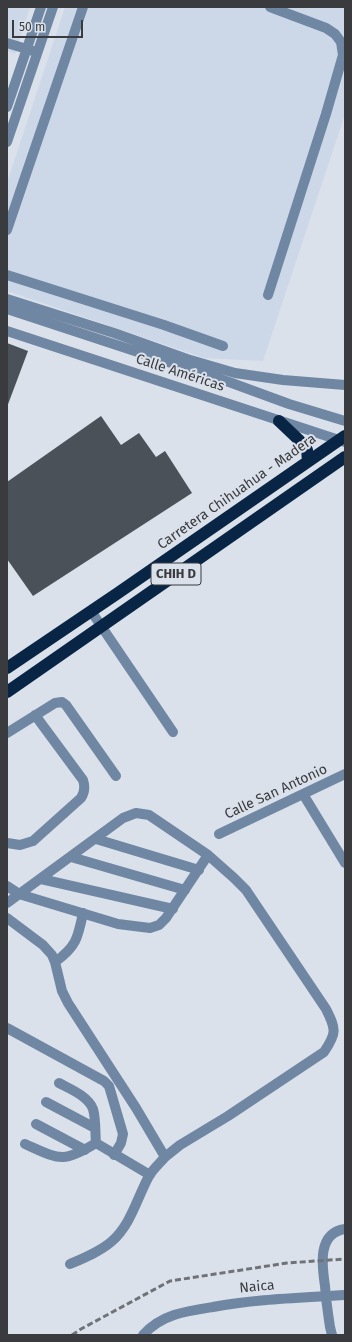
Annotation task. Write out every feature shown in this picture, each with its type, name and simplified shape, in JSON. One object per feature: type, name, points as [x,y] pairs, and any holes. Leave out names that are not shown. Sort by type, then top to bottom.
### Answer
[{"type":"highway","points":[[279,421],[307,450],[308,461]]},
{"type":"highway","name":"Carretera Chihuahua - Madera","points":[[7,668],[308,461],[343,439]]},
{"type":"highway","name":"CHIH D","points":[[10,688],[102,627],[345,457]]},
{"type":"street","points":[[7,107],[41,7]]},
{"type":"street","points":[[7,142],[53,7]]},
{"type":"street","points":[[7,230],[83,7]]},
{"type":"street","points":[[268,295],[343,56],[341,42],[335,34],[326,28],[270,7]]},
{"type":"street","points":[[7,43],[37,52]]},
{"type":"street","points":[[7,275],[164,325],[223,346]]},
{"type":"street","points":[[7,299],[235,373],[290,381],[345,386]]},
{"type":"street","points":[[7,309],[229,382],[289,404],[345,421]]},
{"type":"street","name":"Calle Américas","points":[[7,331],[279,421],[343,439]]},
{"type":"street","points":[[90,611],[173,732]]},
{"type":"street","points":[[7,733],[35,715],[55,704],[62,702],[66,705],[116,776]]},
{"type":"street","points":[[7,843],[20,845],[33,841],[84,794],[85,788],[83,780],[35,715]]},
{"type":"street","name":"Calle San Antonio","points":[[219,834],[345,774]]},
{"type":"street","points":[[303,794],[345,863]]},
{"type":"street","points":[[7,903],[96,839],[122,818],[136,812],[149,815],[208,855],[246,890],[326,1008],[333,1023],[334,1032],[332,1041],[324,1052],[228,1116],[180,1145],[165,1157],[150,1175],[128,1220],[112,1242],[102,1249],[70,1264]]},
{"type":"street","points":[[96,839],[199,870]]},
{"type":"street","points":[[7,886],[19,894],[118,924],[150,928],[159,925],[166,918],[208,855]]},
{"type":"street","points":[[71,857],[185,890]]},
{"type":"street","points":[[41,879],[173,909]]},
{"type":"street","points":[[55,962],[72,947],[78,937],[83,913]]},
{"type":"street","points":[[7,918],[48,950],[55,962],[62,991],[68,1003],[136,1108],[165,1157]]},
{"type":"street","points":[[7,1028],[109,1086],[123,1134],[121,1143],[114,1155]]},
{"type":"street","points":[[59,1083],[82,1096],[90,1103],[94,1115],[96,1143]]},
{"type":"street","points":[[46,1102],[95,1128]]},
{"type":"street","points":[[36,1124],[85,1150]]},
{"type":"street","points":[[96,1143],[150,1175]]},
{"type":"street","points":[[25,1144],[53,1157],[62,1158],[85,1150],[96,1143]]},
{"type":"street","points":[[332,1335],[322,1260],[324,1247],[329,1238],[334,1233],[345,1229]]},
{"type":"street","name":"Naica","points":[[143,1335],[159,1322],[173,1315],[191,1310],[231,1304],[345,1295]]},
{"type":"shaded area","points":[[7,7],[30,7],[15,54],[7,51]]},
{"type":"shaded area","points":[[65,7],[345,7],[345,114],[263,361],[204,358],[7,291],[7,183]]},
{"type":"building","points":[[7,343],[28,351],[7,407]]},
{"type":"building","points":[[101,416],[121,445],[139,433],[156,457],[165,451],[192,493],[33,596],[7,559],[7,482]]},
{"type":"railway","points":[[72,1335],[170,1281],[287,1263],[345,1259]]}]
